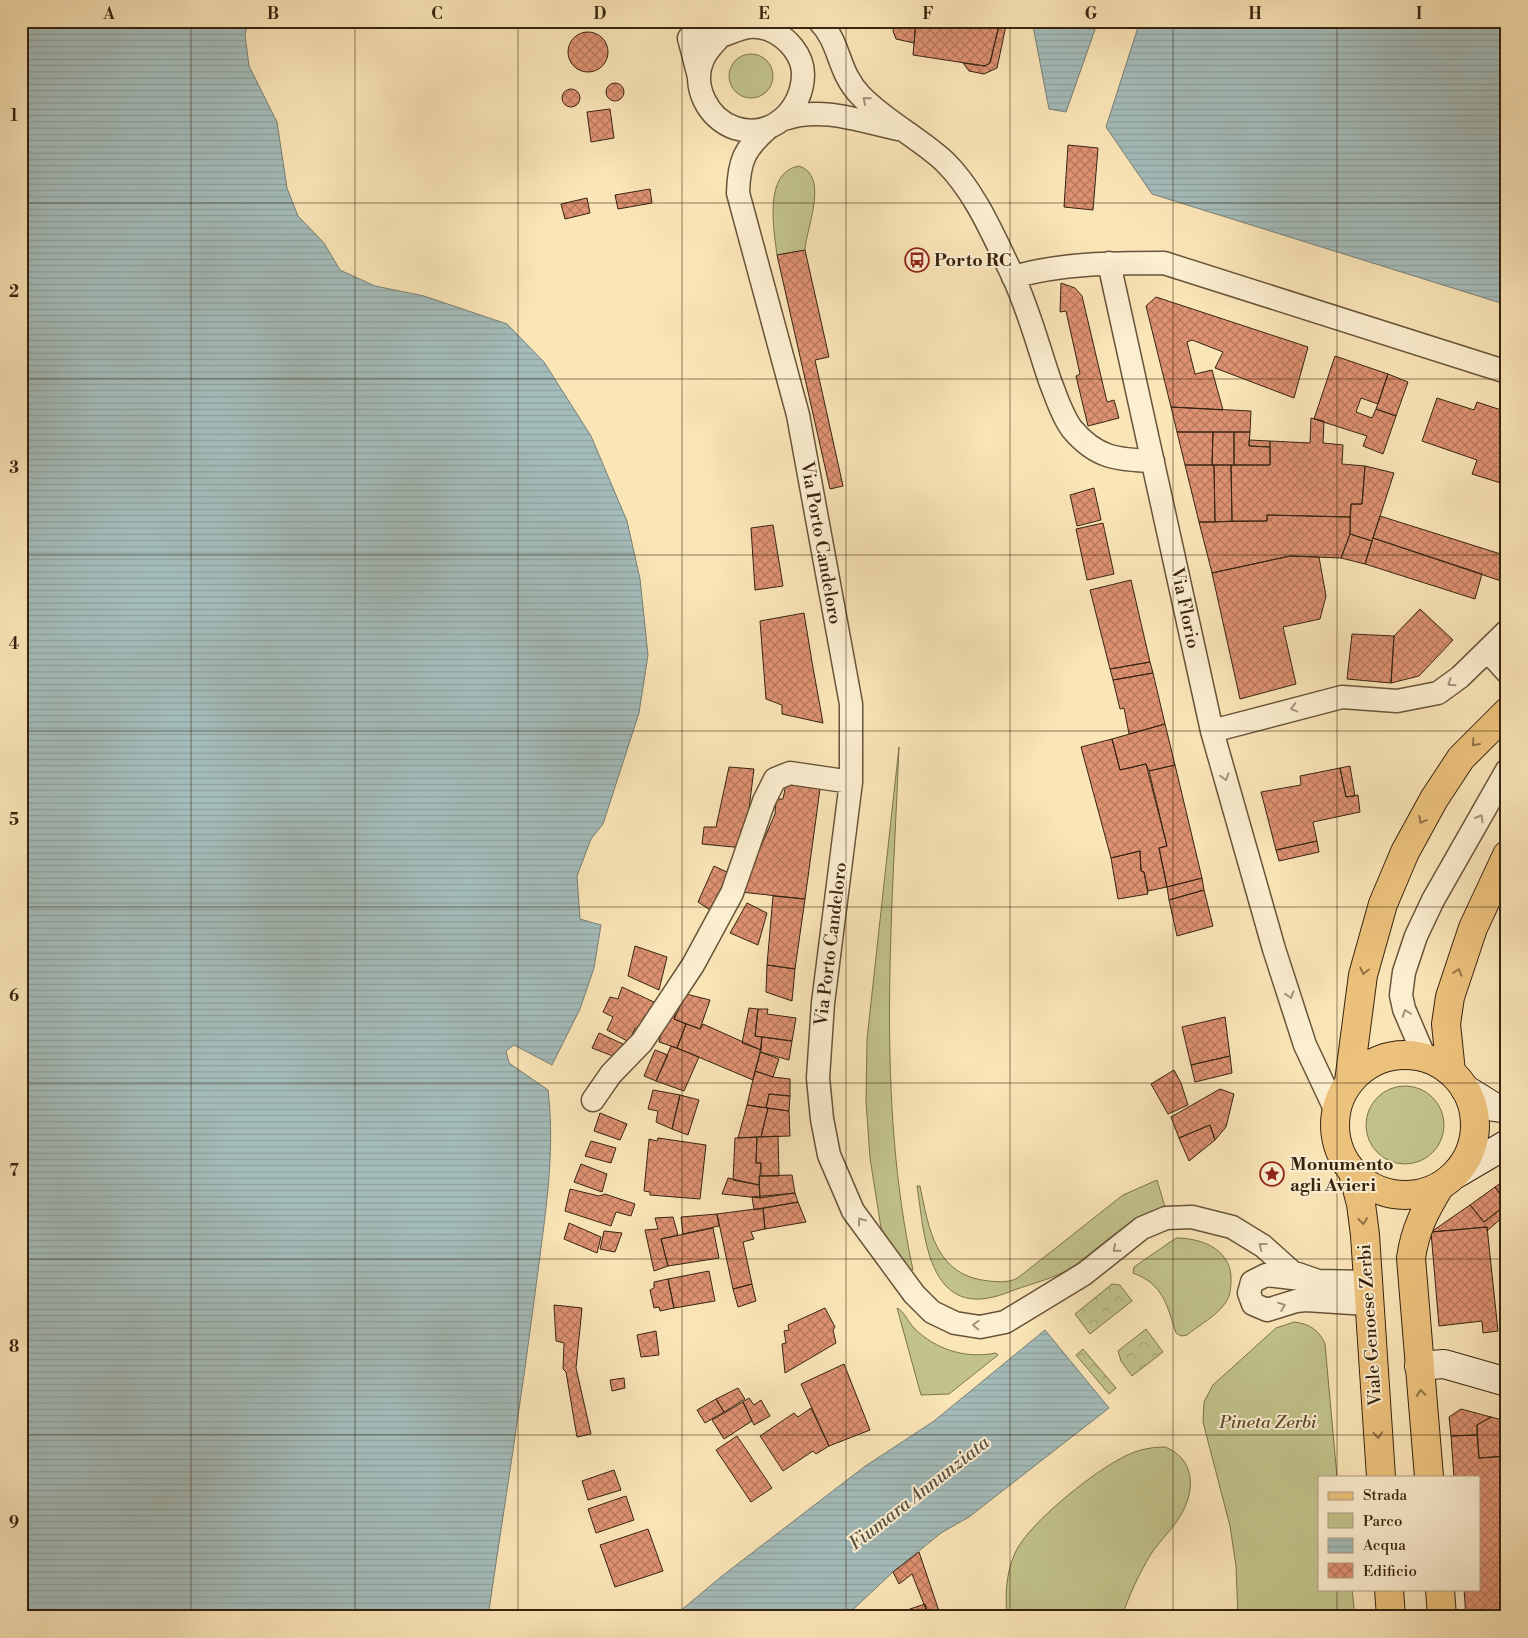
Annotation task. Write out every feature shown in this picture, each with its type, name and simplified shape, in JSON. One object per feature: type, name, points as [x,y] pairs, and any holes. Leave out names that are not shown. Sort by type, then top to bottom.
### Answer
[{"type":"main road","points":[[1349,1082],[1362,975],[1372,936],[1405,852],[1434,799],[1461,758],[1507,712]]},
{"type":"main road","points":[[1429,1476],[1411,1258],[1414,1237],[1424,1213],[1448,1180],[1467,1160],[1474,1142],[1476,1128],[1474,1113],[1458,1080],[1446,1024],[1450,997],[1473,928],[1507,855]]},
{"type":"main road","name":"Viale Genoese Zerbi","points":[[1448,1180],[1424,1193],[1406,1196],[1377,1190],[1353,1173],[1342,1158],[1336,1141],[1336,1111],[1340,1096],[1349,1082],[1363,1068],[1377,1060],[1401,1055],[1425,1058],[1458,1080]]},
{"type":"main road","name":"Viale Genoese Zerbi","points":[[1353,1173],[1361,1204],[1381,1476]]},
{"type":"main road","points":[[1389,1590],[1392,1617]]},
{"type":"main road","points":[[1440,1590],[1442,1617]]},
{"type":"street","points":[[818,21],[827,30],[834,42],[844,75],[861,96],[931,150],[960,179],[991,231],[1013,278],[1056,396],[1072,428],[1091,448],[1117,460],[1153,461]]},
{"type":"street","points":[[686,30],[708,39],[738,28],[752,26],[770,30],[786,39],[797,53],[803,70],[802,88],[796,105],[776,123]]},
{"type":"street","points":[[699,77],[706,54],[738,28]]},
{"type":"street","points":[[686,30],[702,94],[709,108],[720,120],[743,129],[776,123],[802,113],[817,112],[904,131]]},
{"type":"street","name":"Via Porto Candeloro","points":[[776,123],[753,141],[743,157],[738,193],[798,415],[851,704],[851,782],[819,1046],[822,1119],[829,1156],[853,1211],[914,1294],[932,1312],[955,1323],[980,1327],[1004,1322],[1084,1274],[1142,1228],[1166,1218],[1179,1216],[1206,1219],[1232,1227],[1263,1246],[1292,1272],[1318,1281]]},
{"type":"street","points":[[1013,278],[1040,270],[1110,263],[1164,263],[1507,372]]},
{"type":"street","name":"Via Florio","points":[[1110,263],[1212,731],[1274,949],[1305,1045],[1336,1111]]},
{"type":"street","points":[[1212,731],[1342,697],[1397,700],[1438,693],[1460,677],[1507,631]]},
{"type":"street","points":[[1488,651],[1507,672]]},
{"type":"street","points":[[1425,1058],[1404,1009],[1401,995],[1404,972],[1416,936],[1433,900],[1507,770]]},
{"type":"street","points":[[593,1100],[612,1074],[642,1042],[693,965],[732,893],[764,801],[775,780],[790,773],[851,782]]},
{"type":"street","points":[[1458,1080],[1494,1107],[1507,1109]]},
{"type":"street","points":[[1448,1180],[1507,1144]]},
{"type":"street","points":[[1261,1276],[1284,1276],[1318,1281],[1367,1293],[1296,1301],[1267,1310],[1257,1307],[1250,1299],[1252,1282],[1261,1276]]},
{"type":"street","points":[[1419,1366],[1444,1364],[1507,1382]]},
{"type":"green space","points":[[755,54],[767,60],[772,67],[772,85],[767,92],[760,97],[747,98],[739,95],[732,88],[729,72],[732,64],[739,57]]},
{"type":"green space","points":[[799,166],[808,172],[813,180],[815,191],[805,250],[777,255],[773,217],[775,190],[780,179],[788,171]]},
{"type":"green space","points":[[899,747],[889,1009],[890,1075],[901,1205],[913,1270],[907,1270],[881,1228],[870,1158],[866,1102],[867,1039]]},
{"type":"green space","points":[[1405,1086],[1420,1089],[1433,1097],[1441,1110],[1444,1125],[1441,1140],[1433,1153],[1420,1161],[1405,1164],[1390,1161],[1377,1153],[1369,1140],[1366,1125],[1369,1110],[1377,1097],[1390,1089]]},
{"type":"green space","points":[[1157,1180],[1165,1207],[1128,1224],[1074,1266],[1060,1274],[999,1295],[979,1299],[958,1295],[945,1285],[936,1271],[929,1255],[917,1186],[920,1186],[932,1234],[946,1260],[957,1270],[971,1277],[1001,1282],[1019,1277],[1123,1195]]},
{"type":"green space","points":[[1176,1238],[1194,1240],[1212,1246],[1225,1258],[1231,1276],[1230,1293],[1222,1307],[1187,1335],[1181,1336],[1176,1333],[1166,1305],[1157,1289],[1151,1283],[1133,1273],[1134,1267]]},
{"type":"green space","points":[[1112,1284],[1120,1285],[1132,1301],[1090,1334],[1075,1314]]},
{"type":"green space","points":[[897,1308],[923,1336],[942,1347],[963,1354],[985,1355],[996,1353],[998,1355],[949,1394],[921,1395]]},
{"type":"green space","name":"Pineta Zerbi","points":[[1294,1322],[1305,1324],[1320,1335],[1325,1344],[1337,1476],[1318,1476],[1318,1590],[1352,1590],[1355,1617],[1238,1617],[1236,1566],[1230,1526],[1203,1422],[1204,1402],[1213,1385],[1276,1328]]},
{"type":"green space","points":[[1146,1329],[1163,1352],[1132,1376],[1121,1361],[1118,1351]]},
{"type":"green space","points":[[1083,1349],[1116,1388],[1109,1394],[1076,1355]]},
{"type":"green space","points":[[1165,1447],[1181,1458],[1186,1465],[1189,1474],[1190,1492],[1180,1517],[1151,1554],[1142,1569],[1122,1617],[1007,1617],[1006,1592],[1010,1568],[1015,1553],[1033,1528],[1061,1501],[1106,1467],[1135,1452]]},
{"type":"water","points":[[21,21],[248,21],[245,35],[249,66],[277,122],[287,188],[298,216],[324,243],[340,270],[375,286],[424,296],[507,324],[544,362],[591,436],[627,521],[640,579],[648,655],[639,713],[603,824],[591,839],[577,876],[580,919],[601,925],[594,968],[580,1009],[552,1065],[514,1045],[506,1051],[509,1063],[548,1090],[551,1139],[548,1188],[531,1328],[488,1617],[21,1617]]},
{"type":"water","points":[[1032,21],[1098,21],[1066,112],[1049,109]]},
{"type":"water","points":[[1140,21],[1507,21],[1507,305],[1152,194],[1106,127]]},
{"type":"water","name":"Fiumara Annunziata","points":[[1045,1330],[1109,1408],[969,1517],[941,1533],[893,1572],[845,1617],[673,1617],[722,1576],[864,1467],[934,1421]]},
{"type":"building","points":[[896,21],[916,21],[914,43],[896,39],[893,31]]},
{"type":"building","points":[[916,21],[1000,21],[990,63],[985,66],[913,55]]},
{"type":"building","points":[[1000,21],[1007,21],[997,68],[984,74],[969,71],[963,63],[985,66],[990,63]]},
{"type":"building","points":[[588,32],[602,38],[608,52],[602,66],[588,72],[574,66],[568,52],[574,38]]},
{"type":"building","points":[[611,83],[619,83],[624,88],[622,99],[611,101],[606,96],[606,88]]},
{"type":"building","points":[[567,89],[575,89],[580,94],[578,105],[567,107],[562,102],[562,94]]},
{"type":"building","points":[[610,109],[614,138],[591,142],[587,112]]},
{"type":"building","points":[[1068,145],[1098,148],[1093,210],[1064,207]]},
{"type":"building","points":[[650,189],[652,203],[618,209],[615,195]]},
{"type":"building","points":[[587,198],[590,213],[565,219],[561,204]]},
{"type":"building","points":[[805,250],[829,357],[815,360],[843,486],[830,489],[777,255]]},
{"type":"building","points":[[1061,283],[1075,288],[1082,296],[1107,402],[1114,400],[1119,418],[1088,426],[1076,376],[1080,374],[1066,311],[1060,312]]},
{"type":"building","points":[[1156,297],[1308,347],[1294,398],[1215,368],[1223,352],[1192,340],[1187,342],[1195,374],[1212,370],[1223,410],[1171,407],[1146,306]]},
{"type":"building","points":[[1335,356],[1388,374],[1378,404],[1361,398],[1356,412],[1372,418],[1376,409],[1396,416],[1383,454],[1363,446],[1367,436],[1314,419]]},
{"type":"building","points":[[1388,374],[1408,382],[1396,416],[1376,409]]},
{"type":"building","points":[[1437,398],[1474,410],[1477,402],[1507,412],[1507,485],[1472,474],[1477,460],[1422,441]]},
{"type":"building","points":[[1171,407],[1251,411],[1250,432],[1177,432]]},
{"type":"building","points":[[1311,418],[1324,421],[1323,443],[1343,445],[1342,464],[1365,466],[1362,504],[1351,504],[1350,517],[1267,515],[1267,521],[1232,521],[1231,465],[1270,465],[1270,441],[1310,443]]},
{"type":"building","points":[[1177,432],[1213,432],[1212,465],[1185,465]]},
{"type":"building","points":[[1213,432],[1234,432],[1234,465],[1212,465]]},
{"type":"building","points":[[1234,432],[1250,432],[1249,446],[1270,447],[1270,465],[1234,465]]},
{"type":"building","points":[[1249,440],[1270,441],[1270,447],[1249,446]]},
{"type":"building","points":[[1185,465],[1214,465],[1215,522],[1199,522]]},
{"type":"building","points":[[1214,465],[1231,465],[1232,521],[1215,522]]},
{"type":"building","points":[[1365,466],[1394,473],[1372,541],[1350,534],[1351,504],[1362,504]]},
{"type":"building","points":[[1094,488],[1101,520],[1077,526],[1070,495]]},
{"type":"building","points":[[1267,515],[1350,517],[1350,534],[1341,558],[1290,556],[1212,573],[1199,522],[1267,521]]},
{"type":"building","points":[[1380,516],[1507,556],[1507,579],[1504,582],[1373,538]]},
{"type":"building","points":[[1103,523],[1114,574],[1087,580],[1076,529]]},
{"type":"building","points":[[773,525],[783,586],[755,590],[751,528]]},
{"type":"building","points":[[1350,534],[1372,541],[1365,564],[1341,558]]},
{"type":"building","points":[[1373,538],[1482,574],[1475,599],[1365,564]]},
{"type":"building","points":[[1290,556],[1319,557],[1326,596],[1320,619],[1283,627],[1296,684],[1240,699],[1212,573]]},
{"type":"building","points":[[1131,580],[1150,662],[1110,669],[1090,590]]},
{"type":"building","points":[[1420,609],[1453,640],[1419,676],[1391,683],[1394,636]]},
{"type":"building","points":[[804,613],[823,723],[782,714],[782,705],[766,699],[760,621]]},
{"type":"building","points":[[1352,634],[1394,636],[1391,683],[1347,679]]},
{"type":"building","points":[[1150,662],[1153,673],[1113,680],[1110,669]]},
{"type":"building","points":[[1153,673],[1165,724],[1129,734],[1124,708],[1120,709],[1113,680]]},
{"type":"building","points":[[1165,724],[1175,765],[1149,771],[1146,764],[1120,770],[1112,739]]},
{"type":"building","points":[[1112,739],[1120,770],[1146,764],[1167,846],[1159,848],[1167,887],[1148,891],[1144,872],[1141,871],[1140,851],[1111,858],[1081,747]]},
{"type":"building","points":[[1175,765],[1202,878],[1167,887],[1159,848],[1167,846],[1149,771]]},
{"type":"building","points":[[1350,766],[1355,796],[1346,797],[1340,768]]},
{"type":"building","points":[[729,767],[754,769],[744,848],[702,844],[704,827],[716,827]]},
{"type":"building","points":[[1340,768],[1346,797],[1358,795],[1360,812],[1313,822],[1317,841],[1276,850],[1261,792],[1301,785],[1300,776]]},
{"type":"building","points":[[786,784],[820,789],[805,899],[741,892],[775,814],[776,799],[783,799]]},
{"type":"building","points":[[1317,841],[1319,852],[1279,861],[1276,850]]},
{"type":"building","points":[[1140,851],[1141,871],[1144,872],[1148,894],[1118,899],[1111,858]]},
{"type":"building","points":[[714,866],[731,874],[713,912],[698,902]]},
{"type":"building","points":[[1202,878],[1204,890],[1169,900],[1167,887]]},
{"type":"building","points":[[1204,890],[1213,926],[1177,936],[1169,900]]},
{"type":"building","points":[[773,896],[805,899],[795,969],[767,965]]},
{"type":"building","points":[[747,903],[767,913],[758,945],[730,933]]},
{"type":"building","points":[[635,946],[667,957],[659,990],[628,976]]},
{"type":"building","points":[[767,965],[795,969],[792,1001],[766,992]]},
{"type":"building","points":[[622,987],[656,1003],[645,1029],[635,1028],[629,1042],[607,1030],[613,1017],[603,1012],[610,997],[618,999]]},
{"type":"building","points":[[686,994],[710,1000],[700,1029],[674,1019]]},
{"type":"building","points":[[749,1008],[758,1009],[755,1036],[762,1037],[761,1050],[742,1043]]},
{"type":"building","points":[[758,1009],[768,1009],[767,1014],[796,1018],[792,1041],[755,1036]]},
{"type":"building","points":[[667,1011],[676,1014],[674,1019],[686,1024],[677,1048],[659,1042]]},
{"type":"building","points":[[1225,1017],[1230,1056],[1191,1065],[1182,1027]]},
{"type":"building","points":[[686,1024],[700,1029],[703,1024],[761,1050],[753,1080],[677,1048]]},
{"type":"building","points":[[599,1033],[623,1044],[618,1058],[592,1048]]},
{"type":"building","points":[[762,1037],[792,1041],[789,1060],[760,1052]]},
{"type":"building","points":[[671,1046],[699,1057],[684,1091],[656,1081]]},
{"type":"building","points":[[655,1050],[668,1055],[656,1081],[644,1076]]},
{"type":"building","points":[[760,1052],[779,1059],[773,1077],[755,1071]]},
{"type":"building","points":[[1230,1056],[1232,1073],[1195,1082],[1191,1065]]},
{"type":"building","points":[[1174,1070],[1181,1083],[1188,1105],[1168,1114],[1151,1084]]},
{"type":"building","points":[[755,1071],[773,1077],[790,1079],[790,1096],[769,1094],[766,1108],[747,1105]]},
{"type":"building","points":[[1220,1089],[1234,1094],[1226,1127],[1215,1140],[1210,1125],[1179,1138],[1171,1117]]},
{"type":"building","points":[[653,1090],[680,1095],[672,1129],[656,1122],[658,1111],[648,1109]]},
{"type":"building","points":[[769,1094],[790,1096],[789,1111],[766,1108]]},
{"type":"building","points":[[680,1095],[699,1100],[688,1135],[672,1129]]},
{"type":"building","points":[[747,1105],[768,1108],[761,1137],[738,1138]]},
{"type":"building","points":[[768,1108],[789,1111],[790,1136],[761,1137]]},
{"type":"building","points":[[600,1113],[627,1124],[620,1140],[594,1131]]},
{"type":"building","points":[[1210,1125],[1215,1140],[1189,1161],[1179,1138]]},
{"type":"building","points":[[778,1136],[779,1176],[761,1176],[761,1163],[756,1163],[757,1137]]},
{"type":"building","points":[[757,1137],[756,1163],[761,1163],[759,1185],[733,1180],[735,1138]]},
{"type":"building","points":[[658,1138],[706,1145],[700,1199],[650,1195],[650,1192],[644,1191],[649,1139],[657,1141]]},
{"type":"building","points":[[591,1141],[616,1148],[611,1163],[585,1156]]},
{"type":"building","points":[[581,1164],[607,1174],[602,1192],[574,1182]]},
{"type":"building","points":[[792,1175],[795,1193],[760,1198],[759,1176]]},
{"type":"building","points":[[728,1178],[759,1185],[760,1198],[722,1194]]},
{"type":"building","points":[[1507,1179],[1507,1204],[1495,1187]]},
{"type":"building","points":[[1495,1187],[1507,1204],[1484,1222],[1470,1205]]},
{"type":"building","points":[[570,1189],[599,1196],[605,1194],[635,1204],[631,1216],[616,1212],[611,1226],[565,1211]]},
{"type":"building","points":[[795,1193],[798,1202],[754,1210],[752,1197]]},
{"type":"building","points":[[798,1202],[806,1222],[765,1229],[763,1208]]},
{"type":"building","points":[[1507,1204],[1506,1214],[1487,1231],[1487,1227],[1431,1232],[1470,1205],[1484,1222]]},
{"type":"building","points":[[763,1208],[765,1229],[751,1232],[754,1239],[743,1242],[752,1284],[733,1289],[717,1214]]},
{"type":"building","points":[[717,1214],[719,1226],[683,1234],[681,1217]]},
{"type":"building","points":[[673,1217],[678,1235],[661,1239],[668,1266],[654,1271],[645,1230],[658,1229],[655,1218]]},
{"type":"building","points":[[569,1223],[601,1237],[597,1253],[564,1239]]},
{"type":"building","points":[[1487,1227],[1498,1331],[1483,1333],[1482,1321],[1439,1326],[1431,1232]]},
{"type":"building","points":[[713,1228],[719,1258],[668,1266],[661,1239]]},
{"type":"building","points":[[604,1231],[622,1233],[615,1252],[600,1249]]},
{"type":"building","points":[[709,1271],[715,1301],[674,1308],[668,1279]]},
{"type":"building","points":[[668,1279],[674,1308],[660,1311],[659,1307],[654,1308],[650,1290],[654,1288],[654,1282]]},
{"type":"building","points":[[752,1284],[756,1301],[738,1307],[733,1289]]},
{"type":"building","points":[[554,1305],[582,1308],[576,1368],[591,1434],[577,1437],[566,1372],[563,1369],[564,1343],[556,1341]]},
{"type":"building","points":[[825,1308],[835,1327],[833,1330],[836,1343],[785,1373],[782,1344],[786,1343],[784,1331],[789,1330],[788,1325]]},
{"type":"building","points":[[656,1331],[659,1355],[641,1357],[637,1335]]},
{"type":"building","points":[[844,1364],[870,1430],[829,1446],[801,1384]]},
{"type":"building","points":[[624,1378],[625,1388],[612,1391],[610,1380]]},
{"type":"building","points":[[738,1388],[745,1399],[724,1412],[716,1399]]},
{"type":"building","points":[[749,1398],[754,1405],[761,1400],[770,1416],[754,1425],[743,1402]]},
{"type":"building","points":[[716,1399],[724,1412],[705,1423],[697,1410]]},
{"type":"building","points":[[743,1402],[752,1421],[724,1439],[712,1420]]},
{"type":"building","points":[[811,1408],[829,1446],[816,1454],[813,1451],[783,1471],[760,1436],[794,1413],[798,1417]]},
{"type":"building","points":[[1461,1409],[1491,1417],[1477,1425],[1477,1435],[1451,1436],[1449,1417]]},
{"type":"building","points":[[1491,1417],[1506,1421],[1507,1456],[1479,1458],[1477,1425]]},
{"type":"building","points":[[1477,1435],[1479,1458],[1506,1456],[1507,1617],[1466,1617],[1464,1590],[1480,1590],[1480,1476],[1454,1476],[1451,1436]]},
{"type":"building","points":[[737,1436],[772,1488],[751,1502],[716,1450]]},
{"type":"building","points":[[614,1470],[621,1490],[588,1500],[582,1481]]},
{"type":"building","points":[[626,1496],[634,1520],[596,1533],[588,1509]]},
{"type":"building","points":[[648,1529],[663,1571],[615,1587],[600,1545]]},
{"type":"building","points":[[919,1552],[941,1617],[929,1617],[912,1574],[899,1584],[893,1572]]},
{"type":"building","points":[[925,1604],[929,1617],[906,1617],[904,1611]]},
{"type":"place","name":"Porto RC","points":[[917,260]]},
{"type":"place","name":"Monumento agli Avieri","points":[[1272,1174]]}]
